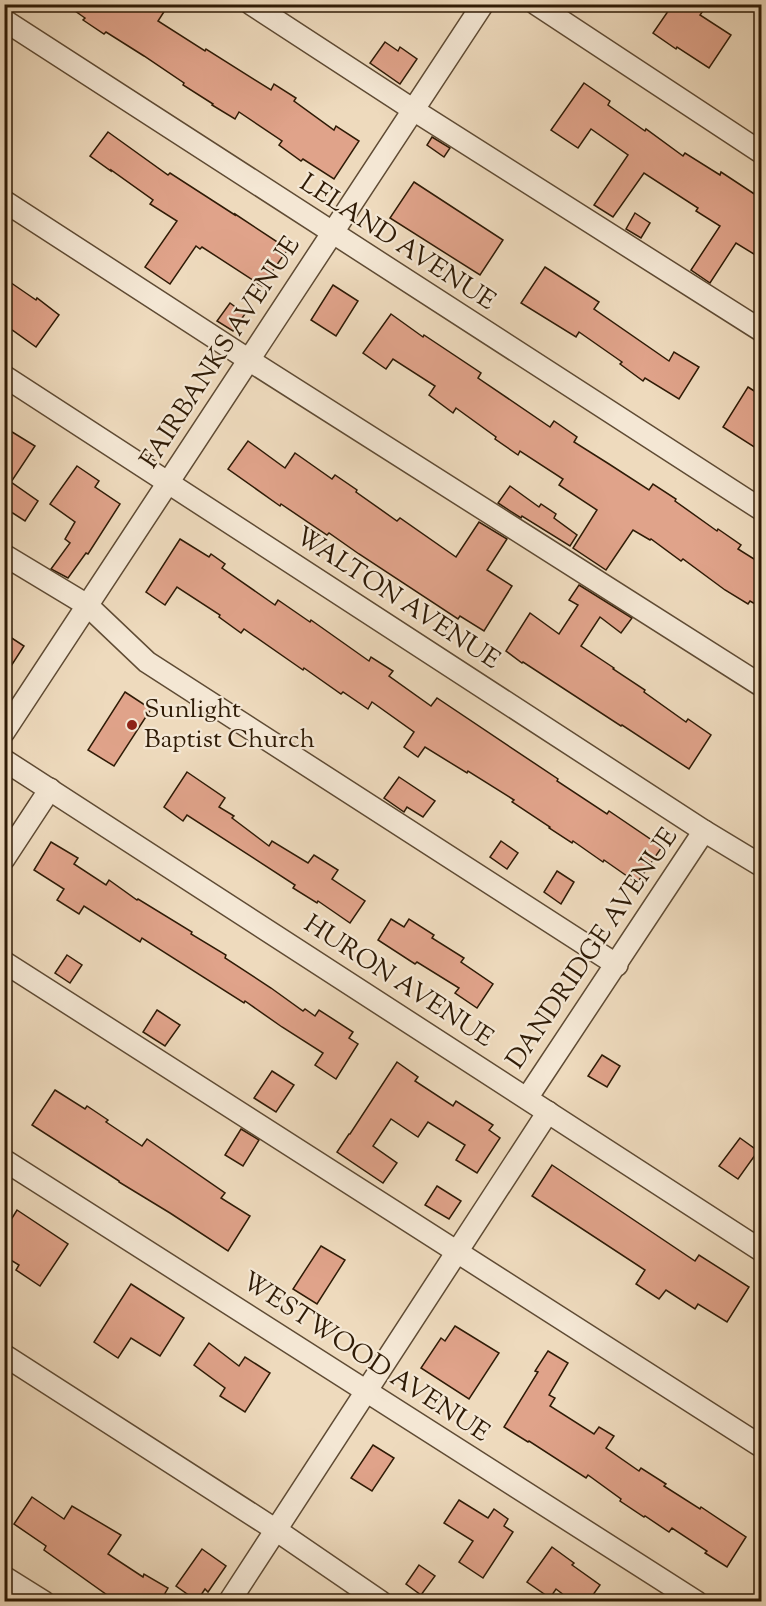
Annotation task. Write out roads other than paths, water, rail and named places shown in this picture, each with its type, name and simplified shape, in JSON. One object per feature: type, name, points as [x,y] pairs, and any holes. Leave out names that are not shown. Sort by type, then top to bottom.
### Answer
[{"type":"street","points":[[250,4],[412,110],[762,331]]},
{"type":"street","name":"FAIRBANKS AVENUE","points":[[4,732],[483,4]]},
{"type":"street","points":[[536,4],[762,153]]},
{"type":"street","name":"LELAND AVENUE","points":[[4,20],[762,510]]},
{"type":"street","points":[[4,201],[249,360],[762,686]]},
{"type":"street","name":"WALTON AVENUE","points":[[4,376],[704,831],[762,866]]},
{"type":"street","points":[[4,555],[87,605],[147,662],[616,965]]},
{"type":"street","name":"HURON AVENUE","points":[[4,759],[762,1251]]},
{"type":"street","points":[[4,859],[50,789]]},
{"type":"street","name":"DANDRIDGE AVENUE","points":[[527,1098],[704,831]]},
{"type":"street","points":[[4,962],[762,1447]]},
{"type":"street","points":[[229,1602],[548,1112]]},
{"type":"street","name":"WESTWOOD AVENUE","points":[[4,1160],[697,1602]]},
{"type":"street","points":[[4,1355],[276,1530],[381,1602]]},
{"type":"street","points":[[4,1576],[44,1602]]},
{"type":"place","name":"Sunlight Baptist Church","points":[[132,725]]}]
